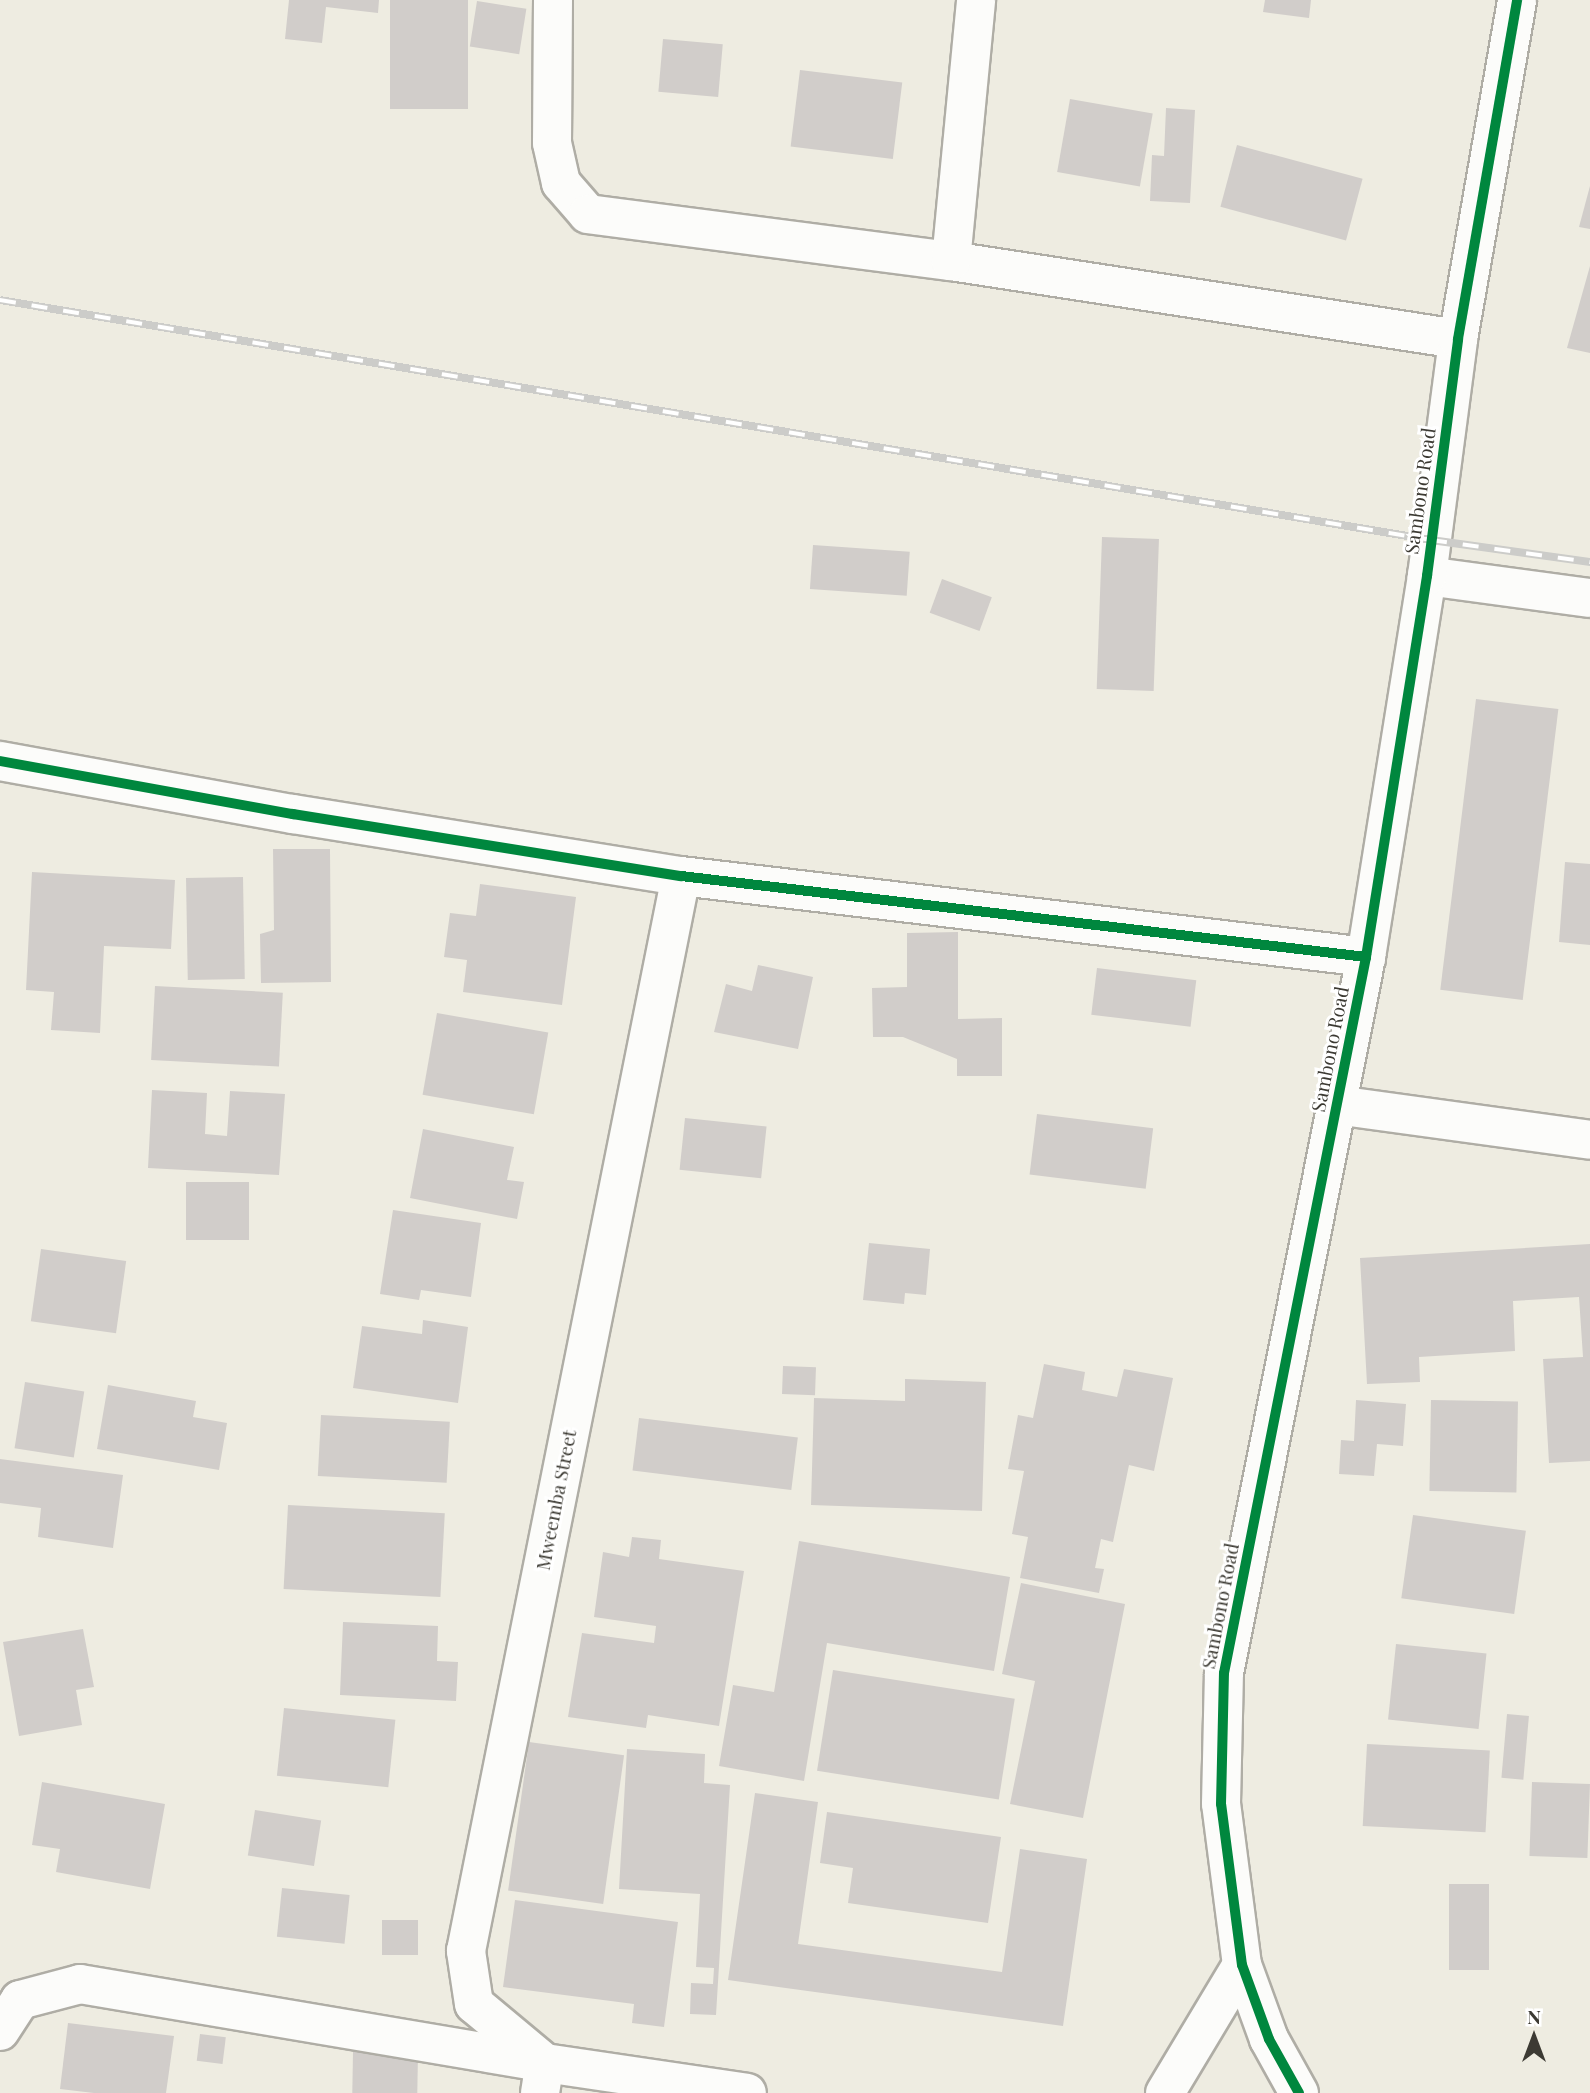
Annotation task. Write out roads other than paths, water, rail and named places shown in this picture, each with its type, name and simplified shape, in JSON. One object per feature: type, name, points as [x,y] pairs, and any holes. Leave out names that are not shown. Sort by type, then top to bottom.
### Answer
[{"type":"street","points":[[553,0],[552,143],[561,183],[588,214],[951,261],[1458,340]]},
{"type":"street","points":[[951,261],[976,0]]},
{"type":"street","name":"Sambono Road","points":[[1299,2093],[1269,2039],[1242,1965],[1221,1804],[1224,1673],[1366,957],[1427,576],[1458,340],[1517,0]]},
{"type":"street","points":[[1427,576],[1590,598]]},
{"type":"street","points":[[0,761],[293,814],[681,876],[1366,957]]},
{"type":"street","name":"Mweemba Street","points":[[543,2078],[474,2004],[466,1951],[681,876]]},
{"type":"street","points":[[1336,1104],[1590,1140]]},
{"type":"street","points":[[1165,2093],[1242,1965]]},
{"type":"street","points":[[7,2007],[80,1984],[543,2078],[747,2093]]},
{"type":"railway","points":[[0,300],[1431,540],[1590,562]]}]
